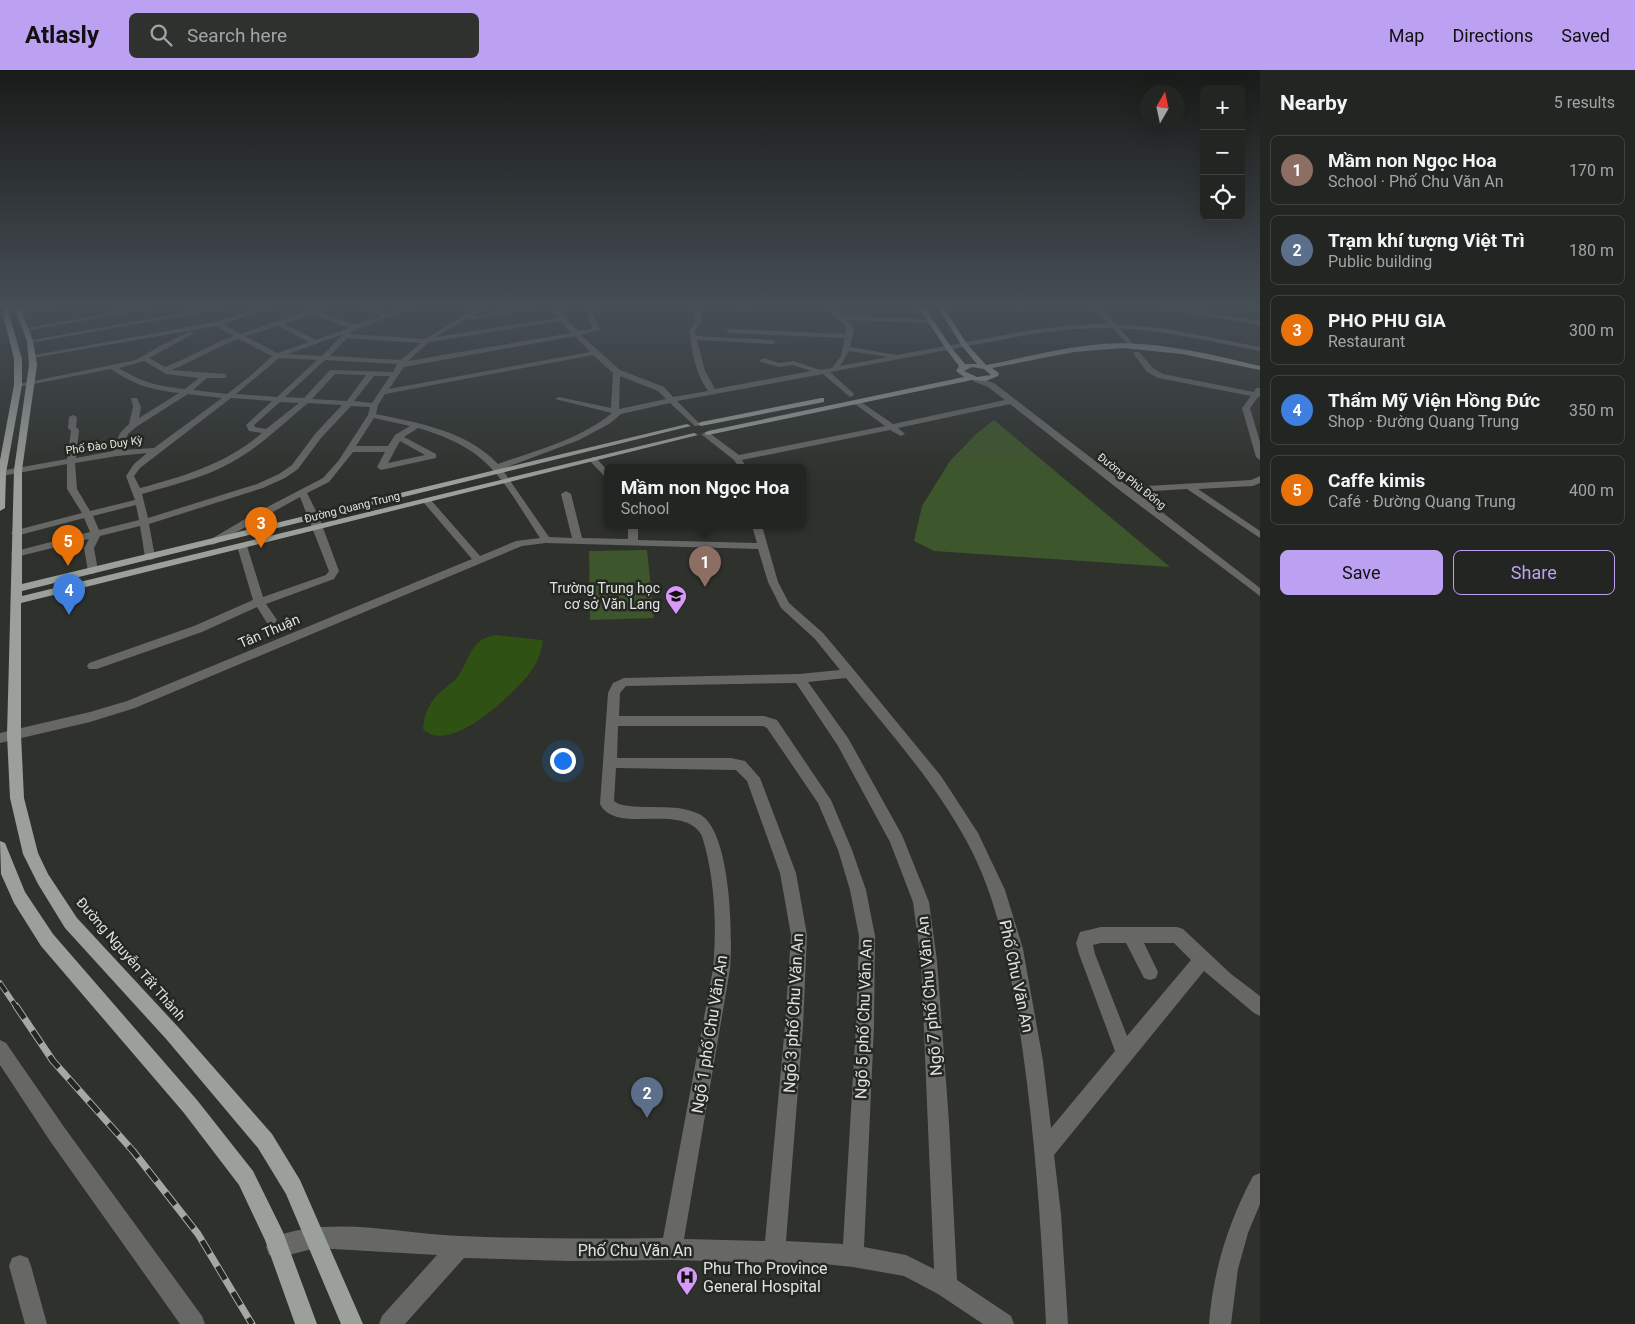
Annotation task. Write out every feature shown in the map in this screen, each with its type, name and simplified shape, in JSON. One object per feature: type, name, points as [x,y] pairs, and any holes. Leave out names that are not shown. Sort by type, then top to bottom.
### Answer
[{"type":"main road","name":"Đường Nguyễn Tất Thành","points":[[20,367],[25,383],[18,470],[15,595],[7,736],[17,798],[32,854],[43,880],[71,923],[173,1034],[265,1141],[293,1187],[352,1324]]},
{"type":"main road","name":"Đường Nguyễn Tất Thành","points":[[0,508],[2,474],[30,367]]},
{"type":"main road","points":[[985,367],[992,379],[1036,367]]},
{"type":"main road","name":"Đường Quang Trung","points":[[15,595],[121,576],[242,546],[497,470],[694,425],[850,395],[962,369],[985,367]]},
{"type":"main road","points":[[1233,367],[1259,371]]},
{"type":"main road","points":[[962,369],[974,378]]},
{"type":"main road","points":[[706,433],[974,378]]},
{"type":"main road","points":[[694,435],[686,431],[694,425],[709,428],[706,433]]},
{"type":"main road","name":"Đường Quang Trung","points":[[15,595],[93,571],[211,542],[426,501],[706,433]]},
{"type":"main road","points":[[0,502],[17,498]]},
{"type":"main road","points":[[119,565],[121,576]]},
{"type":"main road","points":[[0,848],[18,896],[46,941],[147,1056],[236,1163],[262,1210],[306,1324]]},
{"type":"street","points":[[25,383],[119,367]]},
{"type":"street","points":[[158,367],[178,374],[223,376]]},
{"type":"street","points":[[164,370],[174,367]]},
{"type":"street","name":"Phố Đào Duy Kỳ","points":[[2,474],[117,453],[156,450],[252,380],[266,367]]},
{"type":"street","points":[[268,432],[252,429],[250,425],[315,367]]},
{"type":"street","points":[[211,542],[326,480],[338,467],[399,367]]},
{"type":"street","points":[[384,392],[521,367]]},
{"type":"street","points":[[610,367],[617,372],[655,386],[669,396],[694,425]]},
{"type":"street","points":[[700,367],[703,379],[713,392]]},
{"type":"street","points":[[807,367],[826,372],[850,395]]},
{"type":"street","points":[[826,372],[832,367]]},
{"type":"street","points":[[559,399],[616,411],[854,367]]},
{"type":"street","points":[[1147,367],[1161,376],[1259,392]]},
{"type":"street","points":[[114,368],[134,381],[147,386],[229,396],[349,403],[434,431],[468,446],[486,457],[507,482],[546,540]]},
{"type":"street","points":[[16,534],[88,516],[230,461],[306,401],[334,372],[395,374]]},
{"type":"street","points":[[497,470],[579,436],[612,418],[616,411],[617,372]]},
{"type":"street","points":[[16,554],[144,522],[260,486],[282,476],[295,467],[318,436],[349,403],[372,373]]},
{"type":"street","points":[[117,453],[124,433],[133,425],[187,391],[205,376]]},
{"type":"street","name":"Đường Phù Đổng","points":[[974,378],[992,379],[1011,401],[1260,593]]},
{"type":"street","points":[[1259,392],[1247,404],[1246,408],[1260,457]]},
{"type":"street","points":[[133,425],[137,407],[134,400]]},
{"type":"street","points":[[737,458],[804,446],[1011,401]]},
{"type":"street","points":[[858,402],[901,434]]},
{"type":"street","points":[[73,417],[72,428],[75,430],[71,461],[72,489],[96,534]]},
{"type":"street","points":[[398,437],[433,456],[381,467],[398,437],[416,426]]},
{"type":"street","points":[[706,433],[737,458],[741,464]]},
{"type":"street","points":[[349,449],[390,449]]},
{"type":"street","points":[[150,557],[138,497],[130,476],[137,466],[156,450]]},
{"type":"street","points":[[593,460],[604,472]]},
{"type":"street","points":[[1125,490],[1258,483]]},
{"type":"street","points":[[1188,486],[1260,535]]},
{"type":"street","points":[[93,666],[198,629],[259,602],[325,580],[333,574],[334,571],[316,523],[302,492]]},
{"type":"street","points":[[566,494],[578,542]]},
{"type":"street","points":[[426,501],[478,560]]},
{"type":"street","points":[[633,529],[633,543]]},
{"type":"street","name":"Phố Chu Văn An","points":[[758,529],[773,582],[785,605],[819,636],[936,780],[974,838],[997,890],[1015,949],[1034,1061],[1051,1214],[1057,1324]]},
{"type":"street","points":[[93,571],[89,548],[96,534]]},
{"type":"street","name":"Tân Thuận","points":[[7,736],[90,717],[131,704],[520,543],[546,540],[762,546]]},
{"type":"street","points":[[242,546],[259,602],[271,620]]},
{"type":"street","name":"Ngõ 1 phố Chu Văn An","points":[[672,1249],[724,945],[718,880],[710,840],[703,824],[694,819],[679,815],[612,810],[607,804],[614,693],[617,686],[624,682],[799,678],[850,674]]},
{"type":"street","name":"Ngõ 7 phố Chu Văn An","points":[[799,678],[843,742],[897,840],[921,902],[930,962],[940,1132],[946,1286]]},
{"type":"street","name":"Ngõ 5 phố Chu Văn An","points":[[613,721],[764,721],[772,724],[781,735],[824,800],[845,850],[855,882],[867,936],[865,1026],[853,1256]]},
{"type":"street","name":"Ngõ 3 phố Chu Văn An","points":[[610,763],[730,762],[740,765],[753,778],[788,873],[799,935],[794,1026],[775,1252]]},
{"type":"street","points":[[1124,1053],[1084,943],[1086,938],[1131,935],[1177,935],[1260,1008]]},
{"type":"street","points":[[1131,935],[1150,972]]},
{"type":"street","points":[[1044,1152],[1203,959]]},
{"type":"street","points":[[0,1049],[57,1134],[194,1324]]},
{"type":"street","points":[[1220,1324],[1224,1288],[1236,1238],[1245,1211],[1260,1183]]},
{"type":"street","name":"Phố Chu Văn An","points":[[277,1247],[316,1237],[399,1241],[459,1247],[570,1250],[672,1249],[853,1256],[906,1266],[946,1286],[1003,1324]]},
{"type":"street","points":[[390,1324],[459,1247]]},
{"type":"street","points":[[20,1266],[36,1324]]},
{"type":"shaded area","points":[[994,420],[1170,567],[934,551],[914,541],[922,506],[950,461],[976,434]]},
{"type":"shaded area","points":[[647,550],[654,618],[590,620],[589,551]]},
{"type":"shaded area","points":[[495,635],[542,640],[540,655],[529,674],[495,708],[480,720],[464,729],[449,735],[435,735],[423,729],[425,717],[432,702],[439,693],[457,678],[475,645],[486,637]]},
{"type":"railway","points":[[0,983],[17,1008]]},
{"type":"railway","points":[[16,1006],[53,1061],[133,1151],[198,1234],[252,1324]]},
{"type":"place","name":"PHO PHU GIA","points":[[261,548]]},
{"type":"place","name":"Caffe kimis","points":[[68,566]]},
{"type":"place","name":"Mầm non Ngọc Hoa","points":[[705,587]]},
{"type":"place","name":"Thẩm Mỹ Viện Hồng Đức","points":[[69,615]]},
{"type":"place","name":"Trường Trung học cơ sở Văn Lang","points":[[676,615]]},
{"type":"place","name":"Trạm khí tượng Việt Trì","points":[[647,1118]]},
{"type":"place","name":"Phu Tho Province General Hospital","points":[[687,1296]]}]
